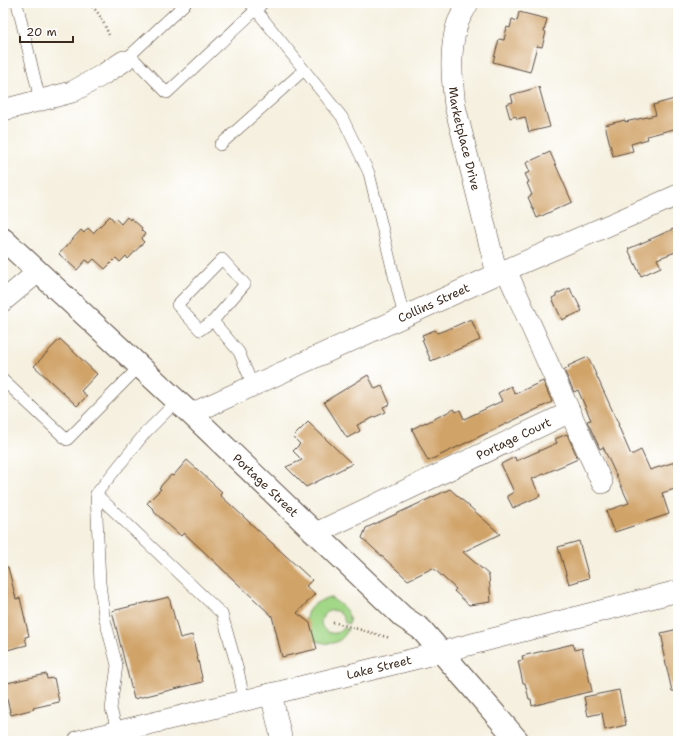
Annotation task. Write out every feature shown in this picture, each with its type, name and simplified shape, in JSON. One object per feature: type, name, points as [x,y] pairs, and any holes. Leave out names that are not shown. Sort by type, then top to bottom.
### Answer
[{"type":"main road","name":"Portage Street","points":[[3,239],[140,366],[403,617],[421,629],[518,741]]},
{"type":"street","name":"Marketplace Drive","points":[[468,3],[457,25],[452,50],[452,78],[455,106],[502,272]]},
{"type":"street","points":[[3,110],[72,92],[104,74],[127,58]]},
{"type":"street","name":"Collins Street","points":[[184,408],[253,386],[502,272],[678,195]]},
{"type":"street","points":[[3,301],[38,272]]},
{"type":"street","points":[[502,272],[570,412],[602,483]]},
{"type":"street","name":"Portage Court","points":[[316,533],[570,412]]},
{"type":"street","name":"Lake Street","points":[[79,741],[120,736],[244,700],[441,652],[678,591]]},
{"type":"street","points":[[271,694],[282,741]]},
{"type":"lane","points":[[17,3],[40,100]]},
{"type":"lane","points":[[186,3],[127,58],[167,93],[256,5],[304,70],[342,116],[370,173],[404,317]]},
{"type":"lane","points":[[220,145],[304,70]]},
{"type":"lane","points":[[222,259],[245,284],[213,321],[200,330],[177,305],[222,259]]},
{"type":"lane","points":[[213,321],[239,352],[253,386]]},
{"type":"lane","points":[[3,380],[67,440],[140,366]]},
{"type":"lane","points":[[120,736],[111,709],[117,665],[104,616],[100,583],[96,494],[146,432],[184,408]]},
{"type":"lane","points":[[96,494],[222,614],[239,674],[244,700]]},
{"type":"path","points":[[85,3],[89,4],[98,12],[110,37]]},
{"type":"path","points":[[333,622],[390,638]]},
{"type":"green space","points":[[331,598],[347,611],[349,624],[345,623],[344,618],[338,612],[331,611],[324,614],[321,623],[322,627],[328,632],[332,633],[336,633],[343,628],[348,629],[342,638],[334,643],[319,642],[314,640],[308,627],[306,619],[308,611],[314,604]]},
{"type":"building","points":[[519,12],[547,19],[544,31],[546,32],[542,47],[537,46],[530,72],[493,62],[499,39],[504,40],[507,27],[510,28],[512,19],[517,21]]},
{"type":"building","points":[[539,87],[550,127],[529,132],[525,117],[517,119],[516,116],[510,118],[506,104],[513,102],[511,95]]},
{"type":"building","points":[[678,98],[678,128],[647,136],[648,139],[631,144],[633,151],[613,156],[605,125],[656,115],[653,105]]},
{"type":"building","points":[[550,152],[572,202],[537,218],[528,197],[532,195],[527,183],[529,182],[525,174],[530,172],[526,163]]},
{"type":"building","points":[[110,216],[114,221],[116,219],[121,224],[127,217],[130,220],[131,218],[142,228],[141,230],[145,234],[141,239],[144,242],[128,259],[126,256],[120,262],[116,258],[105,269],[94,259],[90,263],[86,260],[77,270],[59,254],[81,230],[84,233],[88,228],[93,233]]},
{"type":"building","points":[[678,227],[678,251],[657,259],[661,267],[641,276],[628,249]]},
{"type":"building","points":[[570,288],[582,311],[562,320],[552,298],[556,296],[556,294]]},
{"type":"building","points":[[471,319],[480,340],[431,361],[422,340],[424,339],[422,335],[435,330],[437,333]]},
{"type":"building","points":[[60,339],[97,374],[81,391],[87,396],[77,406],[34,366]]},
{"type":"building","points":[[588,357],[631,455],[641,450],[650,470],[678,461],[678,488],[662,493],[669,514],[615,532],[606,511],[629,503],[603,447],[600,449],[587,421],[591,420],[578,390],[574,392],[564,370],[569,368],[568,366]]},
{"type":"building","points":[[368,375],[375,389],[382,386],[390,404],[383,407],[386,412],[357,425],[360,431],[347,438],[324,402]]},
{"type":"building","points":[[543,381],[552,402],[428,461],[412,429],[454,409],[456,412],[460,410],[464,419],[502,401],[498,393],[511,386],[515,394]]},
{"type":"building","points":[[308,422],[352,464],[306,487],[286,467],[302,460],[293,451],[300,444],[293,437]]},
{"type":"building","points":[[567,434],[578,459],[532,479],[540,496],[513,508],[507,496],[514,492],[501,464],[515,457],[516,461],[557,443],[555,439]]},
{"type":"building","points":[[187,460],[222,492],[220,495],[312,580],[306,586],[315,594],[297,613],[310,623],[317,649],[282,657],[272,616],[184,533],[181,536],[154,512],[155,511],[147,503],[161,489],[159,488],[171,475],[173,476]]},
{"type":"building","points":[[450,489],[500,534],[463,552],[489,575],[491,602],[469,605],[454,591],[456,589],[433,568],[408,580],[362,538],[366,528]]},
{"type":"building","points":[[579,541],[589,578],[569,584],[558,547]]},
{"type":"building","points":[[8,567],[16,599],[20,598],[29,636],[25,637],[27,645],[3,651],[3,568]]},
{"type":"building","points":[[169,597],[180,638],[192,635],[203,682],[134,699],[112,611]]},
{"type":"building","points":[[678,629],[678,691],[672,691],[662,647],[664,647],[661,633]]},
{"type":"building","points":[[573,644],[575,650],[582,648],[592,691],[532,706],[525,683],[523,683],[518,661],[523,660],[522,656]]},
{"type":"building","points":[[46,674],[47,679],[54,678],[59,702],[11,715],[3,684]]},
{"type":"building","points":[[619,690],[626,725],[605,730],[602,713],[588,716],[584,697]]}]
